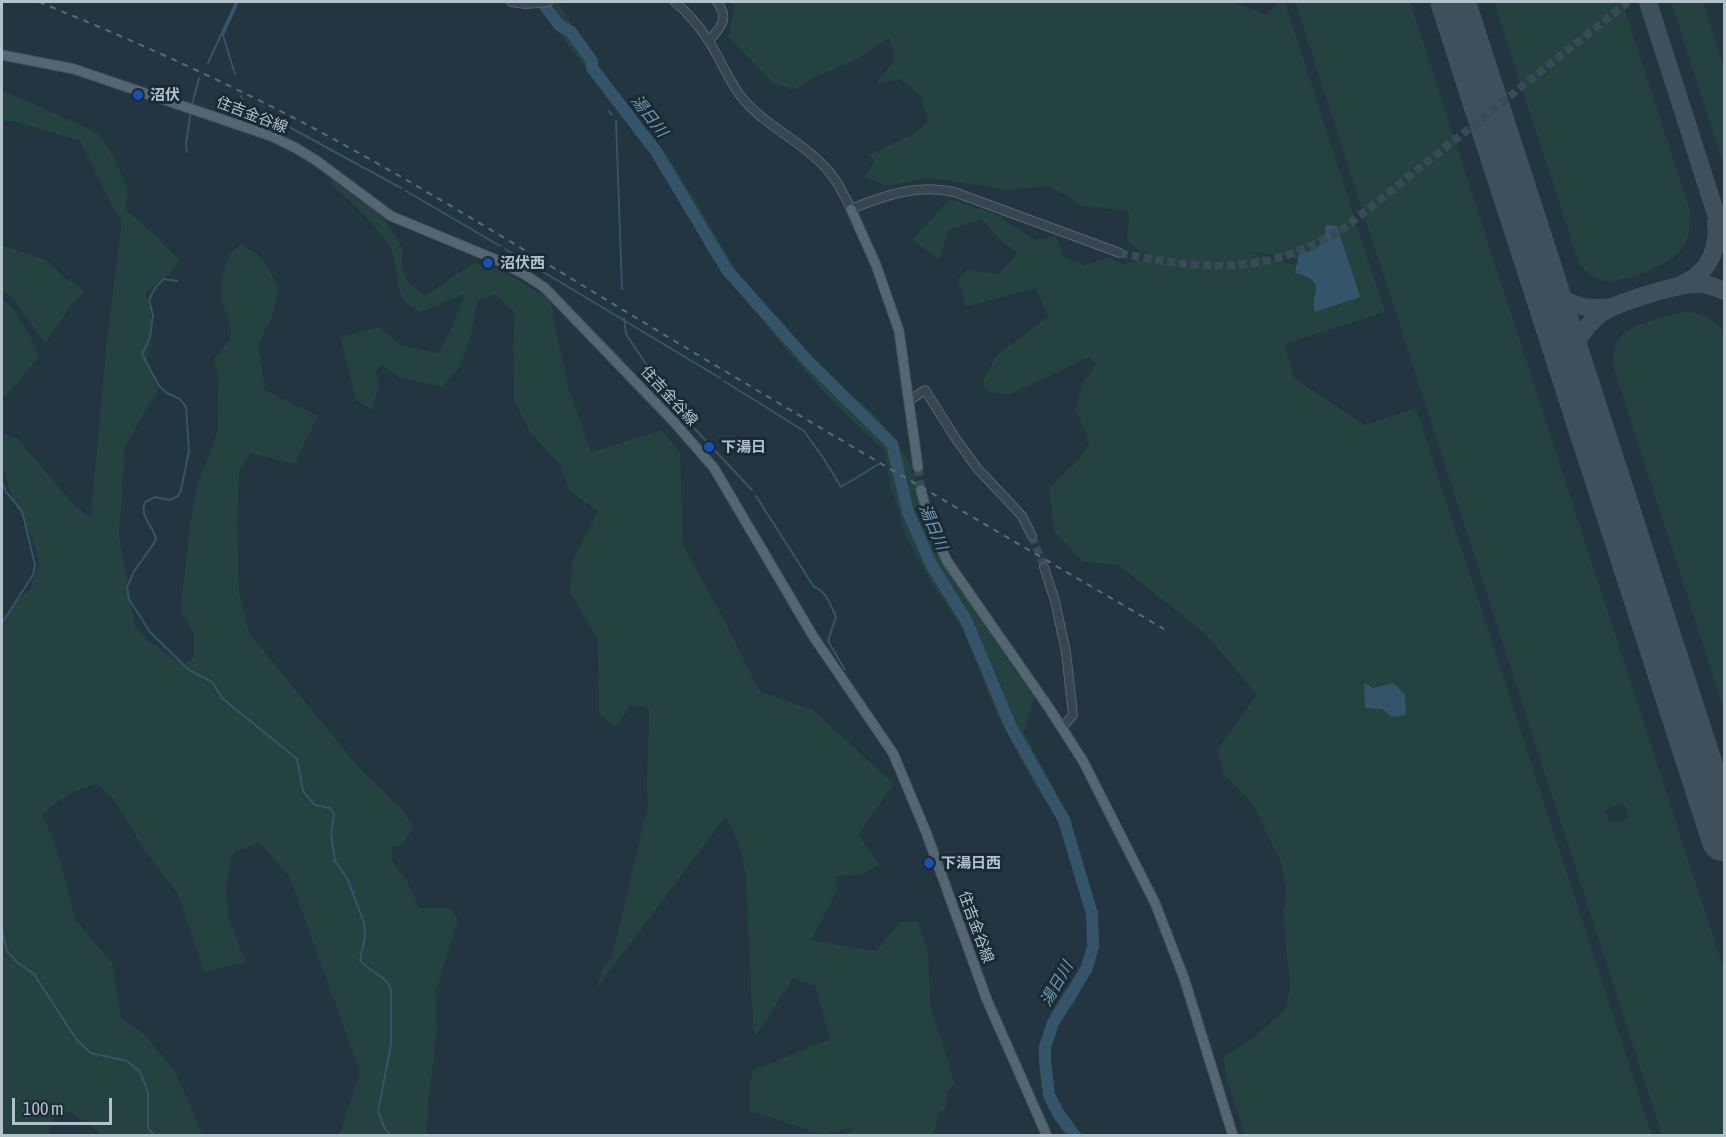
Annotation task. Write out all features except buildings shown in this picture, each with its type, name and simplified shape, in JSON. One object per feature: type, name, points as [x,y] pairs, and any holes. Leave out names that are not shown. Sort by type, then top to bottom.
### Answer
[{"type":"main road","name":"住吉金谷線","points":[[2,55],[74,69],[271,136],[317,161],[391,216],[524,274],[545,288],[570,312],[714,468],[813,636],[893,753],[926,832],[987,1000],[1047,1136]]},
{"type":"main road","points":[[851,209],[873,256],[892,307],[902,348],[918,467]]},
{"type":"main road","points":[[921,490],[930,525],[947,561],[1062,728],[1100,793],[1155,903],[1191,998],[1233,1136]]},
{"type":"street","points":[[511,2],[535,4],[548,2]]},
{"type":"street","points":[[675,2],[688,13],[709,41],[741,97],[768,122],[821,162],[838,184],[851,209],[910,189],[939,189],[954,192],[1120,253]]},
{"type":"street","points":[[709,41],[725,16],[723,8],[717,2]]},
{"type":"street","points":[[910,400],[925,390],[977,468],[1022,516],[1032,536]]},
{"type":"street","points":[[1044,567],[1055,601],[1066,652],[1073,715],[1062,728]]},
{"type":"green space","points":[[535,2],[558,2],[581,40],[624,101],[669,158],[737,272],[824,372],[873,413],[894,439],[910,462],[935,544],[963,593],[1034,698],[1024,732],[1070,819],[1093,897],[1098,936],[1091,969],[1074,1006],[1058,1019],[1051,1044],[1050,1081],[1056,1099],[1083,1135],[1071,1135],[1047,1100],[1041,1069],[1043,1042],[1048,1021],[1059,996],[1073,982],[1088,950],[1087,907],[1064,827],[1035,786],[996,713],[963,630],[932,584],[906,537],[890,484],[884,450],[837,406],[788,352],[712,259],[668,179],[649,151]]},
{"type":"green space","points":[[727,2],[1235,2],[1266,15],[1279,2],[1285,2],[1385,312],[1285,344],[1294,378],[1365,425],[1416,408],[1652,1135],[1245,1135],[1225,1074],[1223,1057],[1253,1038],[1285,1010],[1290,988],[1283,913],[1286,891],[1281,863],[1253,804],[1224,775],[1217,750],[1257,695],[1205,633],[1118,565],[1083,562],[1054,531],[1049,488],[1079,459],[1089,442],[1075,410],[1083,383],[1096,364],[1089,357],[1009,395],[989,392],[982,383],[996,356],[1049,316],[1035,288],[966,307],[958,280],[967,270],[999,274],[1017,253],[996,236],[982,219],[949,230],[939,260],[912,239],[950,199],[993,213],[1036,240],[1055,236],[1065,258],[1085,265],[1107,257],[1122,264],[1152,259],[1127,242],[1129,211],[1083,206],[1049,186],[1009,190],[929,178],[887,186],[864,176],[875,161],[868,155],[914,134],[928,122],[921,96],[900,79],[875,84],[895,60],[889,38],[854,61],[815,77],[794,90],[773,83],[728,36],[735,6]],"holes":[[[1325,236],[1315,311],[1315,284],[1306,276],[1295,273],[1296,265],[1246,251],[1297,259],[1299,252],[1315,249]]]},
{"type":"green space","points":[[1295,2],[1410,2],[1724,970],[1724,1135],[1662,1135]],"holes":[[[1620,804],[1625,806],[1628,816],[1625,820],[1612,823],[1609,821],[1606,812],[1608,808]]]},
{"type":"green space","points":[[1494,2],[1622,2],[1689,206],[1690,223],[1687,240],[1676,256],[1646,272],[1614,281],[1594,277],[1579,264]]},
{"type":"green space","points":[[1671,2],[1703,2],[1724,68],[1724,166]]},
{"type":"green space","points":[[2,90],[98,133],[114,157],[128,191],[125,209],[179,260],[171,273],[146,292],[152,325],[147,362],[158,390],[125,446],[119,536],[135,625],[146,639],[183,665],[194,657],[194,634],[181,611],[190,525],[197,486],[218,430],[219,377],[213,360],[231,339],[231,327],[221,297],[221,280],[229,254],[241,244],[261,257],[279,287],[273,315],[258,345],[265,390],[318,416],[295,464],[250,453],[239,472],[237,524],[239,594],[249,633],[360,769],[402,809],[413,826],[403,844],[392,848],[392,860],[407,881],[419,908],[450,908],[458,920],[436,991],[437,1031],[428,1104],[427,1135],[339,1135],[360,1072],[289,876],[259,843],[237,851],[231,858],[226,890],[229,919],[246,962],[204,972],[178,894],[145,851],[113,798],[96,784],[67,796],[43,815],[56,847],[76,920],[112,963],[121,1017],[144,1034],[175,1071],[203,1135],[102,1135],[72,1113],[57,1111],[48,1135],[2,1135],[2,626],[14,604],[30,589],[39,564],[34,542],[15,503],[2,468],[2,433],[18,439],[75,506],[91,517],[106,349],[122,221],[113,209],[80,141],[13,121],[2,121]]},
{"type":"green space","points":[[333,181],[384,218],[403,249],[401,266],[408,281],[425,296],[473,263],[502,270],[550,300],[568,386],[591,452],[662,430],[680,453],[683,545],[722,616],[759,691],[813,710],[894,784],[858,835],[880,865],[859,875],[836,876],[836,892],[811,940],[876,951],[900,922],[918,921],[928,952],[930,1005],[955,1083],[947,1092],[946,1108],[938,1114],[934,1135],[848,1135],[853,1127],[823,1135],[750,1111],[750,1083],[753,1070],[830,1039],[815,986],[793,978],[756,1036],[753,1028],[746,877],[740,849],[726,816],[596,989],[602,970],[612,956],[648,805],[649,708],[631,705],[615,728],[599,713],[598,641],[570,592],[573,559],[598,511],[569,491],[561,466],[530,432],[514,400],[515,313],[495,295],[478,300],[470,339],[459,368],[442,387],[400,378],[382,365],[375,372],[379,384],[372,410],[356,400],[340,337],[379,327],[401,345],[439,353],[465,294],[421,312],[411,306],[400,294],[395,263],[388,244],[373,225],[330,182]]},
{"type":"green space","points":[[2,245],[46,260],[65,278],[86,291],[72,304],[45,344],[12,297],[2,291]]},
{"type":"green space","points":[[2,298],[19,318],[39,356],[5,398],[2,396]]},
{"type":"green space","points":[[1688,311],[1708,318],[1724,331],[1724,710],[1614,369],[1613,358],[1620,337],[1632,328]]},
{"type":"water","points":[[1326,225],[1337,226],[1360,297],[1315,312],[1315,284],[1306,276],[1295,273],[1299,252],[1311,251],[1319,246],[1324,237]]},
{"type":"water","points":[[1364,683],[1373,688],[1394,683],[1405,695],[1406,715],[1392,717],[1382,709],[1365,708]]},
{"type":"waterway","points":[[208,63],[236,2]]},
{"type":"waterway","points":[[235,74],[223,35],[238,2]]},
{"type":"waterway","name":"湯日川","points":[[542,2],[559,25],[571,32],[592,61],[592,68],[655,150],[727,270],[808,361],[892,444],[908,512],[932,566],[966,620],[1011,727],[1064,820],[1092,914],[1093,946],[1087,968],[1053,1023],[1045,1047],[1049,1095],[1059,1115],[1075,1136]]},
{"type":"waterway","points":[[192,105],[199,78]]},
{"type":"waterway","points":[[241,96],[244,104],[401,188]]},
{"type":"waterway","points":[[244,104],[249,122]]},
{"type":"waterway","points":[[187,152],[191,110]]},
{"type":"waterway","points":[[609,111],[612,115]]},
{"type":"waterway","points":[[616,121],[622,289]]},
{"type":"waterway","points":[[406,191],[500,246]]},
{"type":"waterway","points":[[505,249],[720,378]]},
{"type":"waterway","points":[[177,281],[164,279],[155,288],[149,300],[153,315],[150,337],[142,354],[159,386],[180,399],[186,407],[189,451],[178,496],[170,500],[155,497],[145,502],[145,517],[156,540],[133,573],[127,588],[129,599],[150,632],[189,670],[212,682],[223,699],[297,759],[303,791],[315,805],[330,808],[334,814],[331,833],[335,861],[348,880],[364,923],[365,937],[360,960],[385,980],[391,990],[391,1044],[378,1112],[385,1129],[392,1136]]},
{"type":"waterway","points":[[624,318],[626,334],[676,409],[752,490]]},
{"type":"waterway","points":[[724,381],[804,431],[841,487],[879,464]]},
{"type":"waterway","points":[[2,482],[6,492],[22,511],[35,565],[33,575],[2,623]]},
{"type":"waterway","points":[[756,496],[814,587],[822,591],[830,603],[836,617],[828,641],[845,670]]},
{"type":"waterway","points":[[2,930],[7,951],[18,963],[34,974],[76,1039],[91,1053],[127,1061],[140,1072],[148,1092],[148,1128],[155,1136]]},
{"type":"taxiway","points":[[1648,2],[1724,239]]},
{"type":"taxiway","points":[[1681,285],[1698,274],[1710,260],[1716,243],[1716,223]]},
{"type":"taxiway","points":[[1540,270],[1553,289],[1568,302],[1588,308],[1611,307]]},
{"type":"taxiway","points":[[1576,380],[1574,362],[1578,340],[1592,321],[1608,309],[1680,286],[1703,284],[1724,291]]},
{"type":"taxiway","points":[[1693,742],[1709,768],[1724,779]]},
{"type":"runway","points":[[1453,2],[1724,839]]},
{"type":"tunnel","points":[[1120,253],[1183,264],[1246,264],[1288,255],[1338,233],[1628,2]]},
{"type":"tunnel","points":[[918,467],[921,490]]},
{"type":"tunnel","points":[[1032,536],[1044,567]]},
{"type":"railway","points":[[39,2],[213,78],[361,154],[795,413],[1164,629]]},
{"type":"place","name":"沼伏","points":[[138,95]]},
{"type":"place","name":"沼伏西","points":[[488,263]]},
{"type":"place","name":"下湯日","points":[[709,447]]},
{"type":"place","name":"下湯日西","points":[[929,863]]}]
